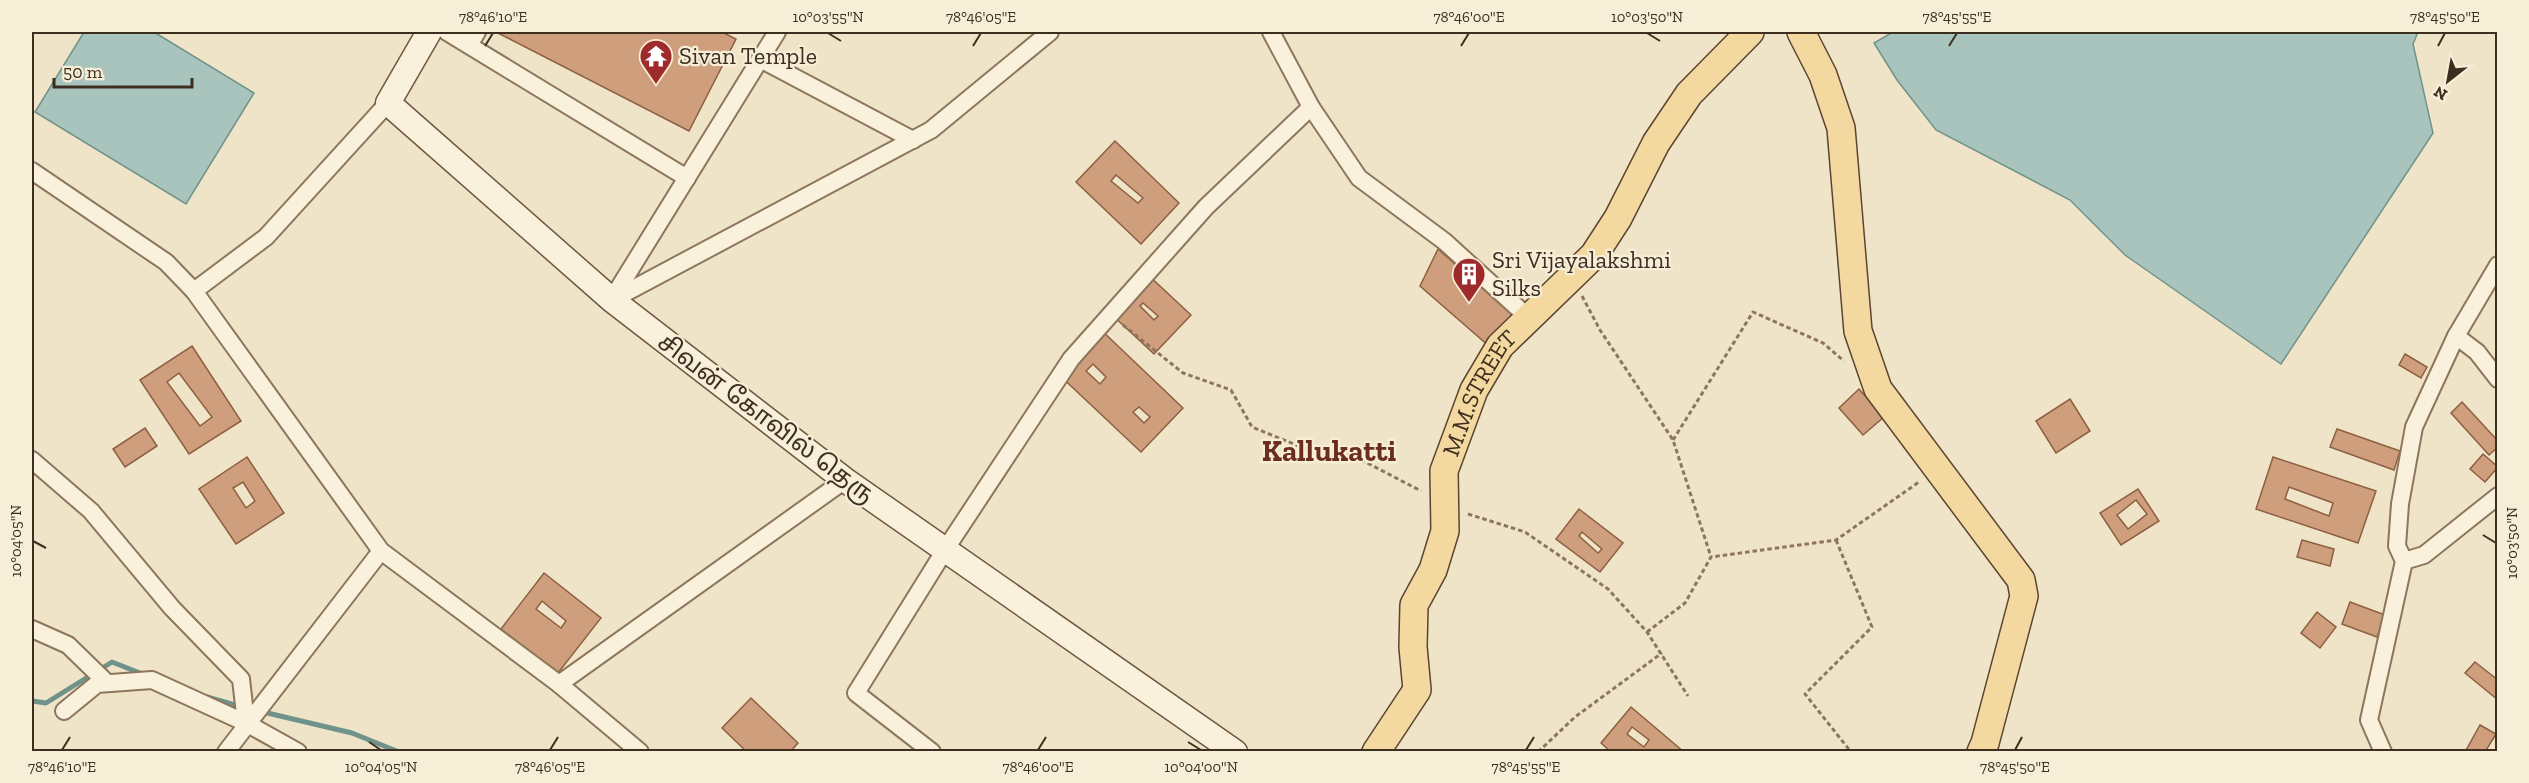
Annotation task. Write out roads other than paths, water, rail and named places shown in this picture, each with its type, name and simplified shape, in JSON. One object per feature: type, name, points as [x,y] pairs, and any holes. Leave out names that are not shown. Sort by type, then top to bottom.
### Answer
[{"type":"main road","name":"M.M.STREET","points":[[1376,752],[1417,690],[1413,647],[1414,605],[1433,570],[1445,531],[1444,471],[1474,390],[1500,346],[1594,255],[1618,218],[1656,143],[1689,94],[1750,32]]},
{"type":"main road","points":[[1801,32],[1823,75],[1842,128],[1858,331],[1878,389],[2021,580],[2024,596],[1986,743],[1981,752]]},
{"type":"street","points":[[194,291],[266,237],[388,103],[429,32]]},
{"type":"street","points":[[447,32],[473,38],[687,178]]},
{"type":"street","points":[[612,300],[777,32]]},
{"type":"street","points":[[612,300],[931,130],[1050,32]]},
{"type":"street","points":[[1271,32],[1311,107],[1359,178],[1444,241],[1529,318]]},
{"type":"street","points":[[760,59],[913,140]]},
{"type":"street","name":"சிவன் கோவில் தெரு","points":[[388,103],[612,300],[845,480],[1235,752]]},
{"type":"street","points":[[932,752],[856,693],[945,550],[1071,360],[1206,207],[1311,107]]},
{"type":"street","points":[[32,171],[166,262],[194,291],[381,551],[558,684],[640,752]]},
{"type":"street","points":[[2383,752],[2369,720],[2404,561],[2397,546],[2400,504],[2414,427],[2456,336],[2498,265]]},
{"type":"street","points":[[2456,336],[2477,352],[2498,379]]},
{"type":"street","points":[[32,460],[91,511],[172,608],[241,679],[246,723]]},
{"type":"street","points":[[558,684],[845,480]]},
{"type":"street","points":[[2404,561],[2424,555],[2498,496]]},
{"type":"street","points":[[226,752],[246,723],[381,551]]},
{"type":"street","points":[[32,629],[68,645],[107,683]]},
{"type":"street","points":[[64,711],[97,684],[152,680],[246,723],[298,752]]},
{"type":"water","points":[[84,32],[154,32],[254,93],[186,204],[35,112]]},
{"type":"water","points":[[1893,32],[2418,32],[2413,44],[2433,133],[2281,364],[2125,255],[2070,200],[1936,130],[1897,80],[1874,43]]},
{"type":"waterway","points":[[32,701],[46,703],[112,662],[145,675]]},
{"type":"waterway","points":[[207,697],[242,707]]},
{"type":"waterway","points":[[259,711],[352,733],[399,752]]},
{"type":"place","name":"Sivan Temple","points":[[656,85]]},
{"type":"place","name":"Sri Vijayalakshmi Silks","points":[[1469,303]]},
{"type":"district","name":"Kallukatti","points":[[1329,451]]}]
